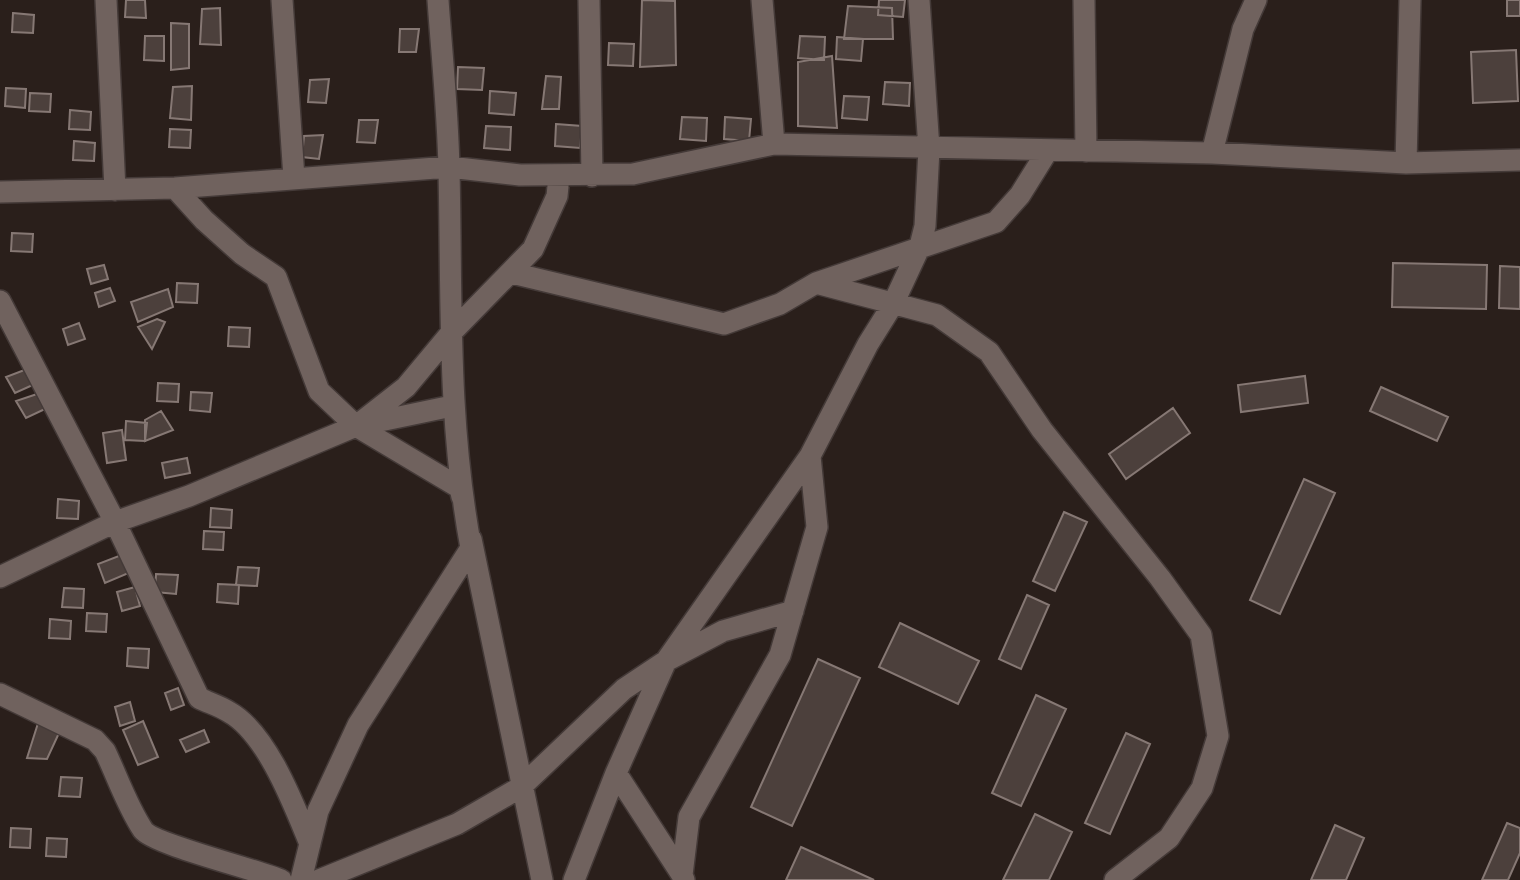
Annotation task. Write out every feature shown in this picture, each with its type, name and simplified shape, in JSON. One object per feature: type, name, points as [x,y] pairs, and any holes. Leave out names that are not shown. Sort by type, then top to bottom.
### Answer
[{"type":"street","points":[[106,0],[114,190]]},
{"type":"street","points":[[282,0],[294,178]]},
{"type":"street","points":[[301,880],[318,811],[358,725],[471,548],[460,488],[452,406],[449,167],[438,0]]},
{"type":"street","points":[[589,0],[592,176]]},
{"type":"street","points":[[762,0],[774,144]]},
{"type":"street","points":[[574,880],[616,773],[666,661],[810,456],[868,344],[893,304],[920,246],[925,226],[929,149],[919,0]]},
{"type":"street","points":[[1084,0],[1086,150]]},
{"type":"street","points":[[1212,153],[1243,29],[1256,0]]},
{"type":"street","points":[[1406,163],[1410,0]]},
{"type":"street","points":[[0,191],[175,188],[449,167],[520,175],[633,174],[774,144],[1212,153],[1406,163],[1520,160]]},
{"type":"street","points":[[512,273],[724,324],[780,304],[816,284],[996,222],[1020,195],[1048,150]]},
{"type":"street","points":[[356,426],[406,387],[451,333],[533,249],[557,196],[559,176]]},
{"type":"street","points":[[175,188],[204,220],[242,254],[276,277],[319,391],[356,426],[460,488],[542,880]]},
{"type":"street","points":[[816,284],[937,315],[989,352],[1042,430],[1160,578],[1201,635],[1218,736],[1202,788],[1169,838],[1115,880]]},
{"type":"street","points":[[0,301],[115,522],[200,698],[231,713],[251,733],[284,780],[310,844]]},
{"type":"street","points":[[0,577],[115,522],[189,496],[356,426],[452,406]]},
{"type":"street","points":[[683,877],[689,817],[780,654],[793,611],[817,527],[810,456]]},
{"type":"street","points":[[319,880],[457,824],[522,787],[624,689],[666,661],[723,632],[793,611]]},
{"type":"street","points":[[0,694],[95,740],[105,751],[144,832],[159,842],[255,869],[281,880]]},
{"type":"street","points":[[616,773],[683,877]]},
{"type":"building","points":[[126,0],[145,0],[146,18],[125,17]]},
{"type":"building","points":[[642,0],[675,1],[676,65],[640,67]]},
{"type":"building","points":[[879,0],[905,0],[903,17],[878,15]]},
{"type":"building","points":[[1507,0],[1520,0],[1520,16],[1507,16]]},
{"type":"building","points":[[848,6],[892,8],[893,39],[844,39]]},
{"type":"building","points":[[220,8],[221,45],[200,44],[202,9]]},
{"type":"building","points":[[13,13],[34,15],[33,33],[12,32]]},
{"type":"building","points":[[171,23],[189,24],[189,68],[171,70]]},
{"type":"building","points":[[400,29],[419,29],[416,52],[399,52]]},
{"type":"building","points":[[145,36],[164,36],[164,61],[144,60]]},
{"type":"building","points":[[800,36],[825,37],[824,60],[798,58]]},
{"type":"building","points":[[837,37],[863,39],[861,61],[836,59]]},
{"type":"building","points":[[609,43],[634,44],[633,66],[608,65]]},
{"type":"building","points":[[1516,50],[1518,101],[1473,103],[1471,52]]},
{"type":"building","points":[[832,56],[837,128],[798,126],[798,62]]},
{"type":"building","points":[[458,67],[484,68],[482,90],[457,89]]},
{"type":"building","points":[[546,76],[561,77],[559,109],[542,109]]},
{"type":"building","points":[[329,79],[326,103],[308,102],[310,80]]},
{"type":"building","points":[[885,82],[910,83],[909,106],[883,104]]},
{"type":"building","points":[[192,86],[191,120],[170,118],[173,87]]},
{"type":"building","points":[[6,88],[26,89],[25,108],[5,106]]},
{"type":"building","points":[[490,91],[516,93],[514,115],[489,113]]},
{"type":"building","points":[[30,93],[51,94],[50,112],[29,111]]},
{"type":"building","points":[[844,96],[869,97],[867,120],[842,118]]},
{"type":"building","points":[[70,110],[91,112],[90,130],[69,129]]},
{"type":"building","points":[[682,117],[707,118],[706,141],[680,139]]},
{"type":"building","points":[[725,117],[751,119],[749,141],[724,139]]},
{"type":"building","points":[[359,120],[378,120],[375,143],[357,142]]},
{"type":"building","points":[[556,124],[582,126],[580,148],[555,146]]},
{"type":"building","points":[[486,126],[511,127],[510,150],[484,148]]},
{"type":"building","points":[[170,129],[191,130],[190,148],[169,147]]},
{"type":"building","points":[[323,135],[319,159],[302,157],[304,136]]},
{"type":"building","points":[[74,141],[95,143],[94,161],[73,160]]},
{"type":"building","points":[[12,233],[33,234],[32,252],[11,251]]},
{"type":"building","points":[[1393,263],[1487,265],[1486,309],[1392,307]]},
{"type":"building","points":[[104,265],[108,279],[91,284],[87,269]]},
{"type":"building","points":[[1500,266],[1520,267],[1520,309],[1499,308]]},
{"type":"building","points":[[177,283],[198,284],[197,303],[176,302]]},
{"type":"building","points":[[110,288],[115,301],[99,307],[95,293]]},
{"type":"building","points":[[168,289],[173,307],[138,322],[131,302]]},
{"type":"building","points":[[157,319],[165,322],[152,349],[138,327]]},
{"type":"building","points":[[79,323],[85,339],[68,345],[63,329]]},
{"type":"building","points":[[229,327],[250,328],[249,347],[228,346]]},
{"type":"building","points":[[27,369],[35,384],[15,393],[6,377]]},
{"type":"building","points":[[1305,376],[1308,403],[1241,412],[1238,385]]},
{"type":"building","points":[[158,383],[179,384],[178,402],[157,401]]},
{"type":"building","points":[[1381,387],[1448,417],[1437,441],[1370,411]]},
{"type":"building","points":[[191,392],[212,393],[210,412],[190,410]]},
{"type":"building","points":[[37,394],[45,409],[26,418],[16,401]]},
{"type":"building","points":[[1173,408],[1190,433],[1126,479],[1109,454]]},
{"type":"building","points":[[161,411],[173,430],[145,441],[145,420]]},
{"type":"building","points":[[126,421],[147,423],[145,441],[125,440]]},
{"type":"building","points":[[122,430],[126,460],[107,463],[103,433]]},
{"type":"building","points":[[187,458],[190,473],[165,478],[162,463]]},
{"type":"building","points":[[1304,479],[1335,493],[1280,614],[1250,600]]},
{"type":"building","points":[[58,499],[79,501],[78,519],[57,518]]},
{"type":"building","points":[[211,508],[232,510],[231,528],[210,527]]},
{"type":"building","points":[[1064,512],[1087,522],[1055,591],[1033,581]]},
{"type":"building","points":[[204,531],[224,532],[223,550],[203,549]]},
{"type":"building","points":[[124,554],[131,572],[105,583],[98,564]]},
{"type":"building","points":[[238,567],[259,568],[257,586],[236,585]]},
{"type":"building","points":[[156,574],[178,575],[176,594],[155,592]]},
{"type":"building","points":[[218,584],[239,585],[238,604],[217,602]]},
{"type":"building","points":[[135,587],[140,606],[122,611],[117,592]]},
{"type":"building","points":[[64,588],[84,589],[83,608],[62,607]]},
{"type":"building","points":[[1027,595],[1049,605],[1021,669],[999,659]]},
{"type":"building","points":[[87,613],[107,614],[106,632],[86,631]]},
{"type":"building","points":[[50,619],[71,621],[70,639],[49,638]]},
{"type":"building","points":[[900,623],[979,661],[958,704],[879,667]]},
{"type":"building","points":[[128,648],[149,649],[148,668],[127,666]]},
{"type":"building","points":[[818,659],[860,678],[792,826],[751,807]]},
{"type":"building","points":[[178,688],[184,705],[171,710],[165,693]]},
{"type":"building","points":[[1036,695],[1066,709],[1021,806],[992,793]]},
{"type":"building","points":[[130,702],[135,721],[120,726],[115,707]]},
{"type":"building","points":[[39,720],[59,733],[47,759],[27,758]]},
{"type":"building","points":[[143,721],[158,757],[138,765],[123,730]]},
{"type":"building","points":[[204,730],[209,742],[186,752],[180,740]]},
{"type":"building","points":[[1126,733],[1150,744],[1110,834],[1085,823]]},
{"type":"building","points":[[61,777],[82,778],[80,797],[59,796]]},
{"type":"building","points":[[1035,814],[1072,832],[1049,880],[1003,880]]},
{"type":"building","points":[[1507,823],[1520,828],[1520,853],[1508,880],[1482,880]]},
{"type":"building","points":[[1335,825],[1364,838],[1346,880],[1311,880]]},
{"type":"building","points":[[11,828],[31,829],[30,848],[10,847]]},
{"type":"building","points":[[47,838],[67,839],[66,857],[46,856]]},
{"type":"building","points":[[801,847],[874,880],[786,880]]}]
